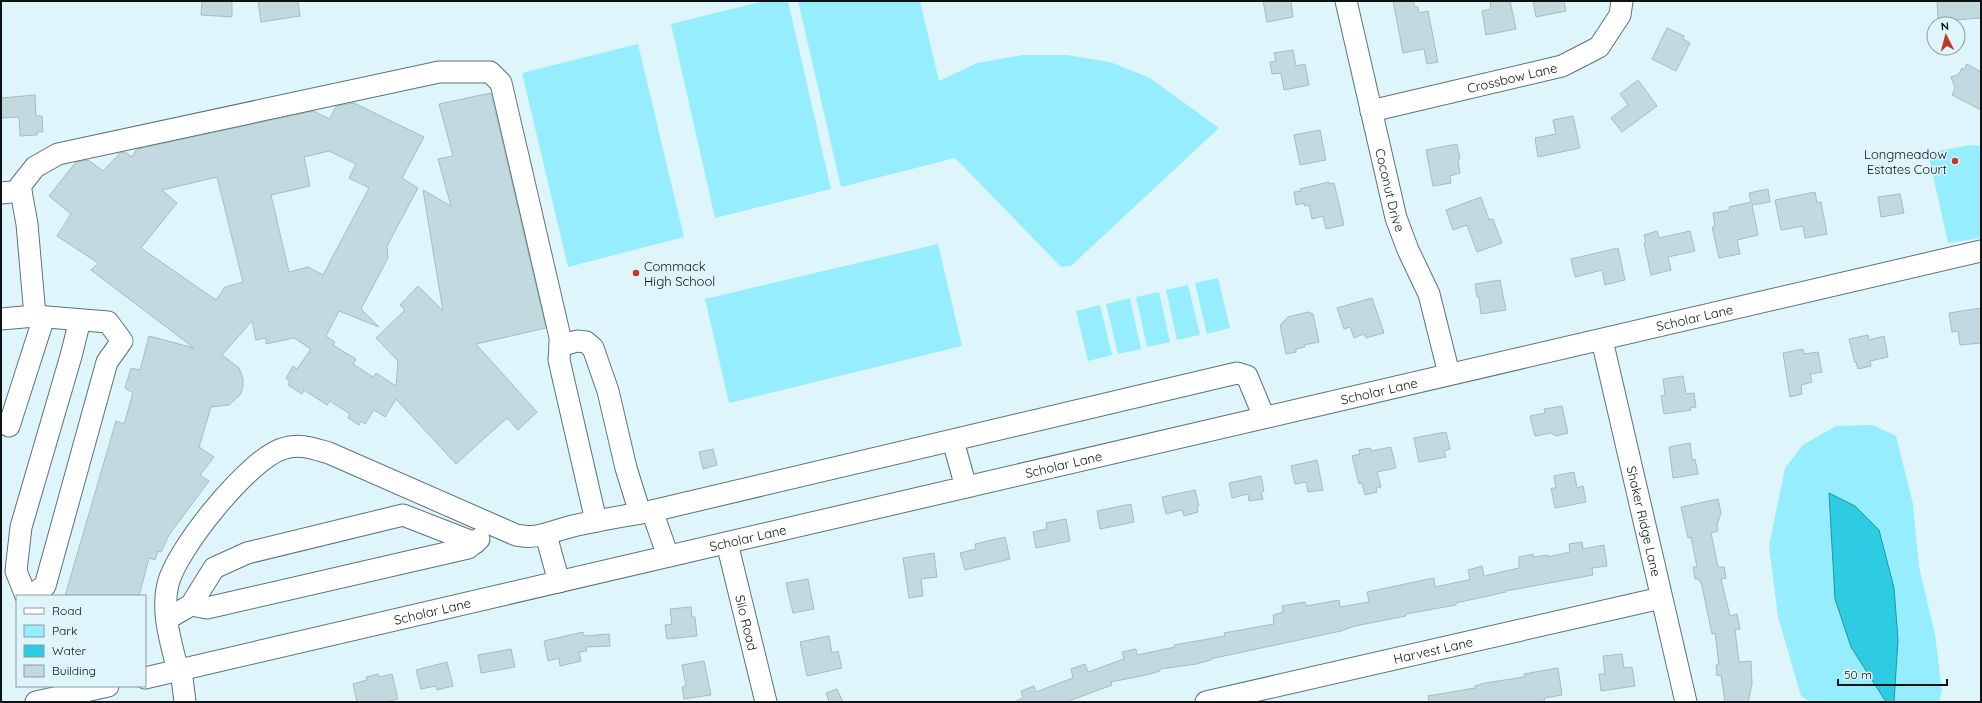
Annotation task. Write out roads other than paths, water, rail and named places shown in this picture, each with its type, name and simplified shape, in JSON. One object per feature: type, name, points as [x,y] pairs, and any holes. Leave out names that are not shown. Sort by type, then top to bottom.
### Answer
[{"type":"street","name":"Coconut Drive","points":[[1346,1],[1396,218],[1408,250],[1429,294],[1449,374]]},
{"type":"street","name":"Crossbow Lane","points":[[1371,111],[1562,66],[1599,47],[1620,15],[1622,1]]},
{"type":"street","points":[[9,426],[39,316],[27,224],[11,192],[20,186],[35,167],[58,154],[439,72],[490,72],[501,83],[560,337],[559,360],[596,521]]},
{"type":"street","name":"Scholar Lane","points":[[146,678],[1981,251]]},
{"type":"street","points":[[1,319],[39,316],[108,322],[122,341],[107,362],[45,586],[29,595]]},
{"type":"street","points":[[27,595],[16,571],[21,527],[80,320]]},
{"type":"street","name":"Shaker Ridge Lane","points":[[1602,340],[1686,702]]},
{"type":"street","points":[[560,346],[578,341],[586,342],[593,348],[608,392],[626,468],[668,556]]},
{"type":"street","points":[[185,702],[180,670],[167,619],[168,583],[186,547],[228,492],[263,460],[280,449],[299,445],[329,453],[523,537],[546,535],[571,526],[646,512],[1237,373],[1247,376],[1264,418]]},
{"type":"street","points":[[953,441],[966,487]]},
{"type":"street","points":[[167,619],[191,605],[214,568],[247,554],[403,515],[475,543]]},
{"type":"street","points":[[191,605],[206,608],[468,548],[495,526]]},
{"type":"street","points":[[546,535],[559,582]]},
{"type":"street","name":"Silo Road","points":[[727,543],[766,702]]},
{"type":"street","name":"Harvest Lane","points":[[1206,702],[1661,598]]},
{"type":"street","points":[[36,702],[104,687]]},
{"type":"water","points":[[1829,493],[1855,506],[1879,530],[1894,588],[1898,640],[1894,702],[1886,702],[1851,647],[1835,599]]},
{"type":"place","name":"Longmeadow Estates Court","points":[[1955,161]]},
{"type":"place","name":"Commack High School","points":[[636,273]]}]
